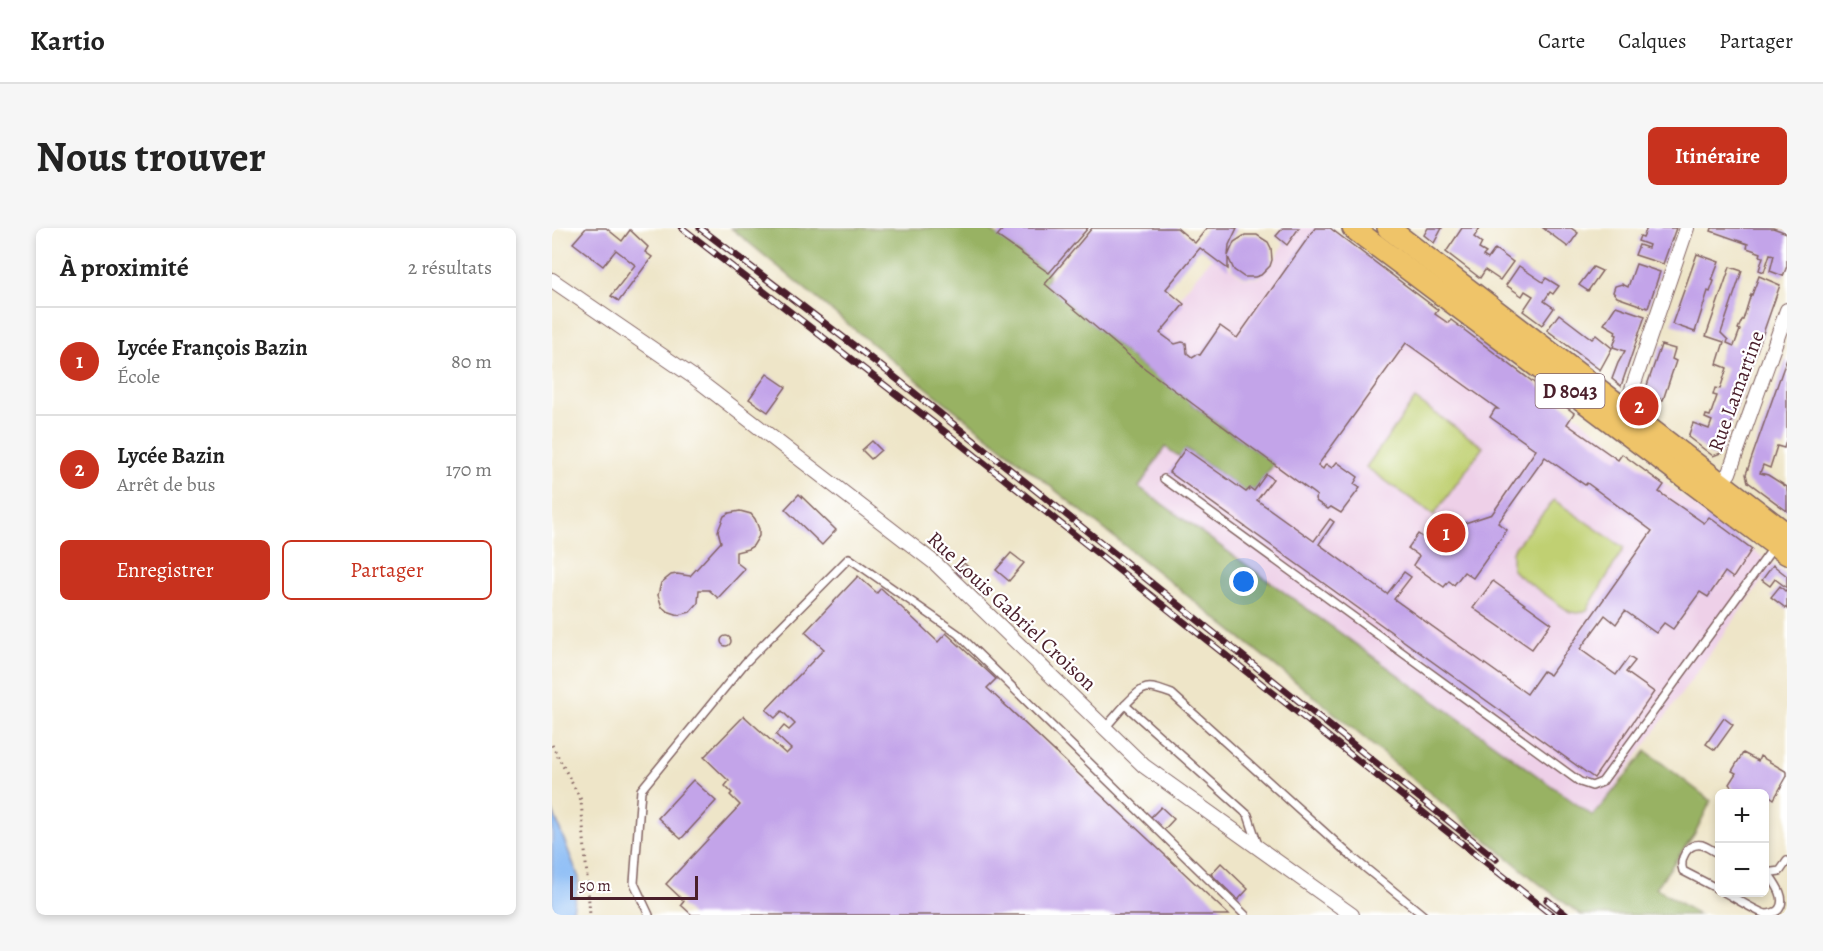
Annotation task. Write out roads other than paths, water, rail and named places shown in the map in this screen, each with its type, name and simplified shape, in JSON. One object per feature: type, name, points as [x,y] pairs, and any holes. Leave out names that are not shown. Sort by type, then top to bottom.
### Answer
[{"type":"main road","name":"D 8043","points":[[1353,228],[1619,417],[1783,542]]},
{"type":"main road","name":"D 8043","points":[[1388,228],[1619,417],[1720,483],[1783,542]]},
{"type":"street","points":[[1619,417],[1687,228]]},
{"type":"street","name":"Rue Louis Gabriel Croison","points":[[552,280],[695,378],[936,564],[1144,766],[1352,915]]},
{"type":"street","name":"Rue Lamartine","points":[[1720,483],[1729,473],[1787,310]]},
{"type":"lane","points":[[1164,479],[1580,782],[1592,786],[1602,782],[1783,542]]},
{"type":"lane","points":[[649,915],[634,883],[641,790],[745,663],[849,558],[958,634],[1245,915]]},
{"type":"lane","points":[[1105,728],[1141,690],[1152,686],[1172,694],[1352,857],[1423,915]]},
{"type":"lane","points":[[1125,705],[1248,815],[1260,849]]},
{"type":"lane","points":[[1715,852],[1702,845],[1695,846],[1688,849],[1681,865],[1683,871],[1715,888]]},
{"type":"lane","points":[[1769,873],[1780,871],[1787,861]]},
{"type":"lane","points":[[1733,897],[1765,914],[1780,909],[1785,896],[1769,877]]},
{"type":"water","points":[[552,809],[579,878],[572,915],[552,915]]},
{"type":"railway","points":[[682,228],[958,442],[1552,915]]},
{"type":"railway","points":[[700,228],[882,367],[1496,859]]},
{"type":"railway","points":[[1547,900],[1566,915]]},
{"type":"place","name":"Lycée Bazin","points":[[1639,406]]},
{"type":"place","name":"Lycée François Bazin","points":[[1446,533]]}]
